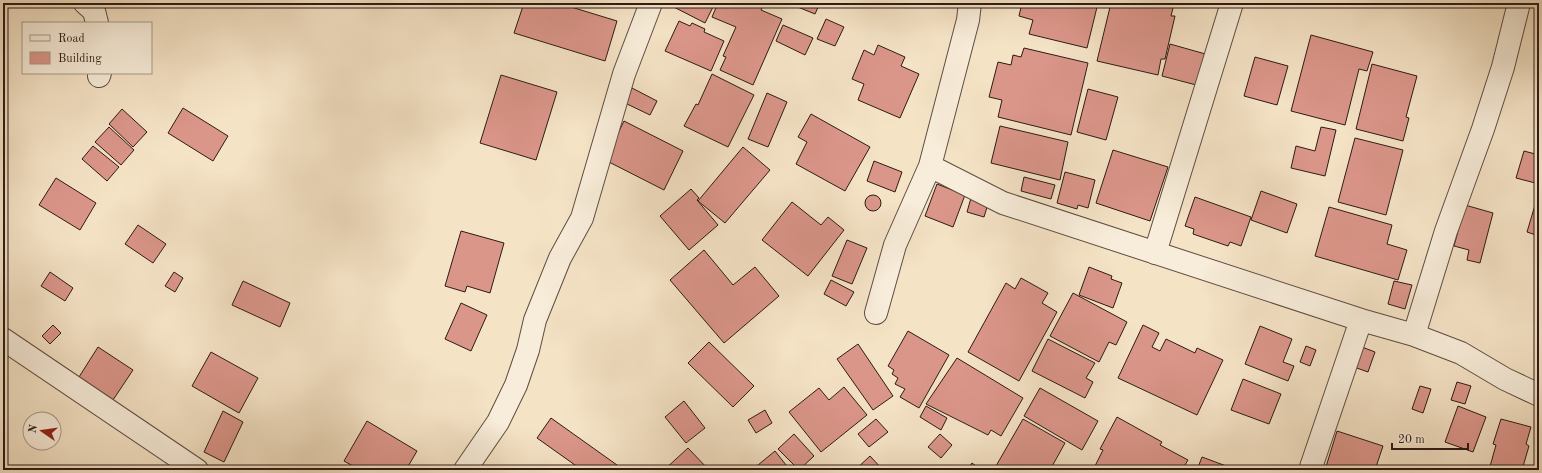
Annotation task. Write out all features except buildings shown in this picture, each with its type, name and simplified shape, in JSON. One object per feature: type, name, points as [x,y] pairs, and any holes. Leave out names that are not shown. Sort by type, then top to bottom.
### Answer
[{"type":"street","points":[[85,3],[94,11],[97,22]]},
{"type":"street","points":[[465,470],[498,422],[516,384],[528,350],[535,320],[560,258],[582,218],[624,74],[651,3]]},
{"type":"street","points":[[876,313],[895,245],[930,166],[968,20],[970,3]]},
{"type":"street","points":[[1156,253],[1232,3]]},
{"type":"street","points":[[1414,335],[1446,231],[1503,67],[1519,3]]},
{"type":"street","points":[[930,166],[1003,203],[1361,320],[1414,335],[1461,353],[1506,379],[1539,395]]},
{"type":"street","points":[[1310,470],[1361,320]]},
{"type":"street","points":[[3,339],[197,470]]}]
